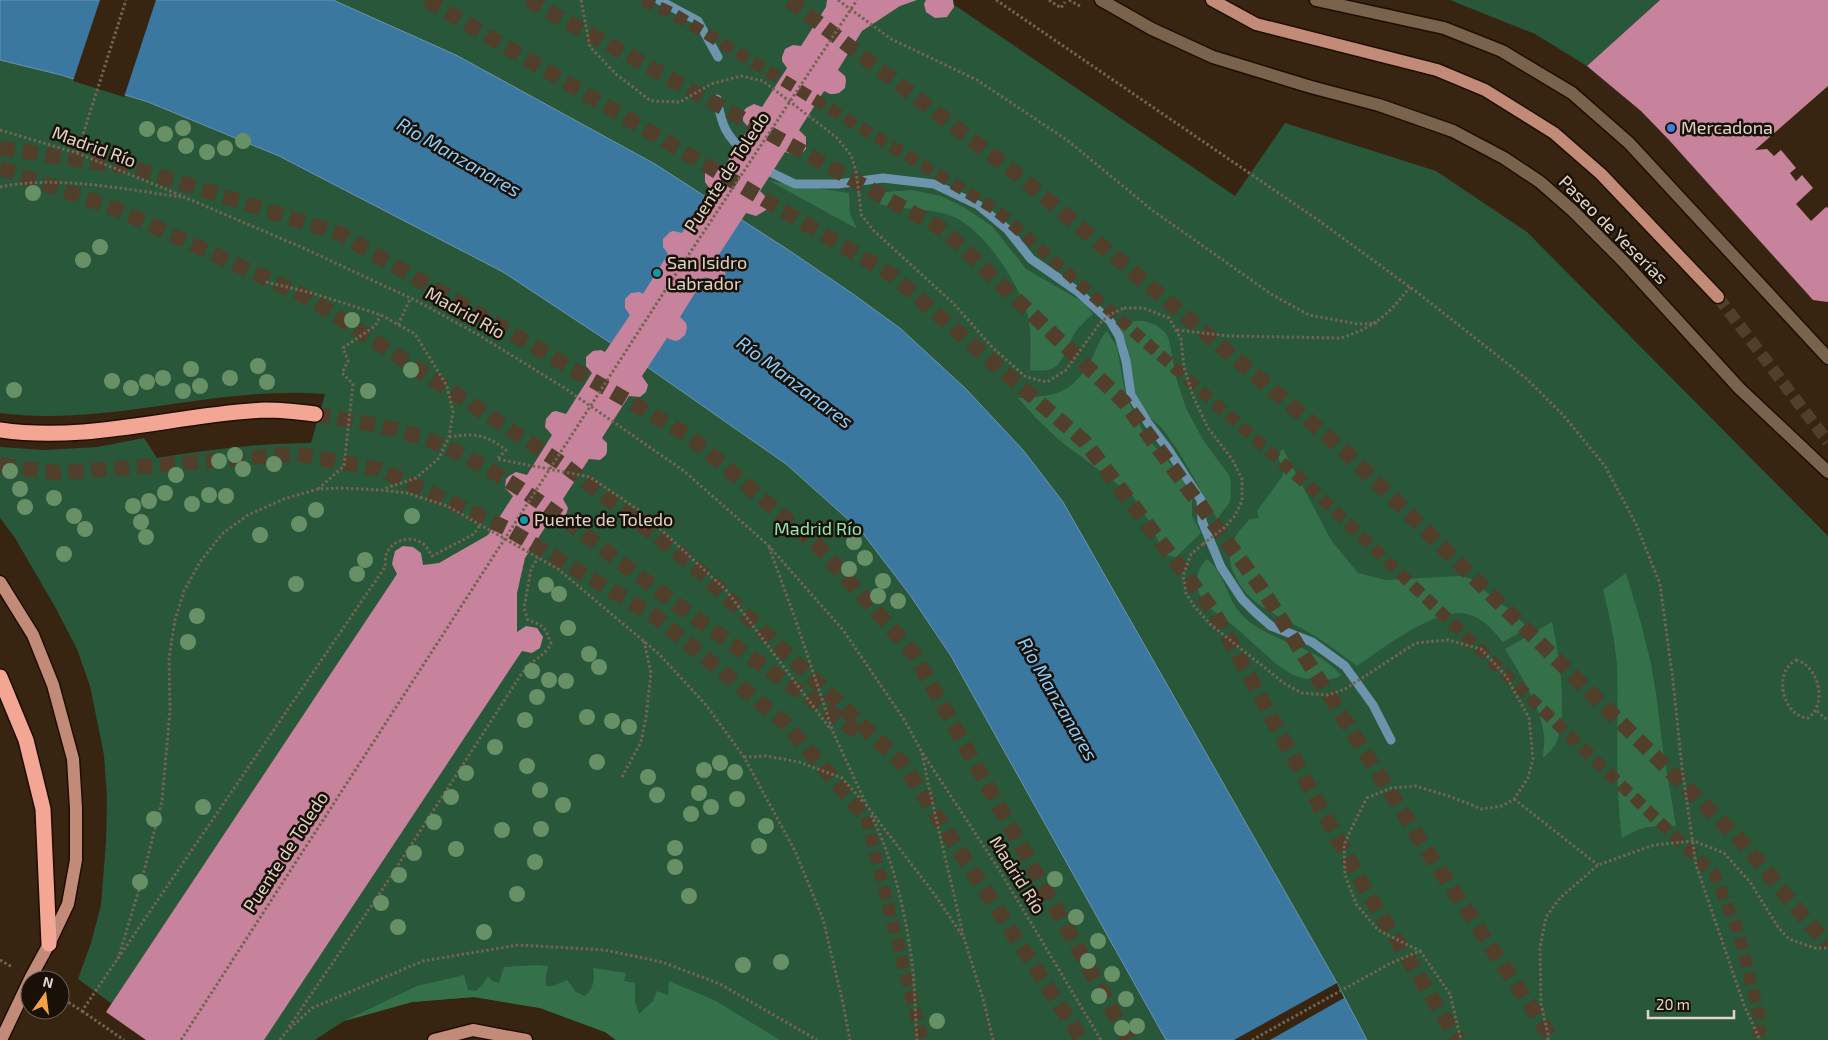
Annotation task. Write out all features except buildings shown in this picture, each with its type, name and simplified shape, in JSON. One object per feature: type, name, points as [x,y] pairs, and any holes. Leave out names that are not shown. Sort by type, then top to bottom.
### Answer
[{"type":"highway","points":[[0,430],[36,434],[75,433],[242,412],[283,410],[315,414]]},
{"type":"highway","points":[[0,678],[26,740],[43,808],[49,944]]},
{"type":"main road","name":"Paseo de Yeserías","points":[[1212,0],[1256,24],[1437,70],[1485,90],[1554,134],[1601,174],[1718,297]]},
{"type":"main road","points":[[0,582],[33,635],[54,685],[73,759],[76,808],[76,860],[68,904],[49,944],[30,977],[1,1040]]},
{"type":"main road","points":[[434,1040],[473,1030],[526,1040]]},
{"type":"street","name":"Paseo de Yeserías","points":[[1101,0],[1152,29],[1213,57],[1311,87],[1379,105],[1453,131],[1504,158],[1540,182],[1572,210],[1623,261],[1739,388],[1828,472]]},
{"type":"street","points":[[1316,0],[1444,28],[1502,51],[1572,93],[1629,143],[1828,358]]},
{"type":"path","points":[[77,153],[126,0]]},
{"type":"path","points":[[581,0],[590,47],[616,74],[651,100],[680,102],[711,84],[742,76],[764,81],[836,137],[851,155],[856,171],[861,214],[873,230],[954,304],[993,348],[1026,377],[1047,382],[1066,370],[1100,323],[1124,308],[1143,308],[1169,318],[1181,339],[1184,367],[1193,396],[1208,428],[1232,459],[1242,479],[1242,501],[1234,516],[1224,528],[1191,554],[1183,576],[1186,593],[1194,606],[1210,624],[1264,669],[1302,693],[1328,695],[1345,689],[1416,644],[1448,640],[1482,649],[1506,676],[1529,718],[1533,759],[1528,778],[1514,799],[1502,806],[1482,809],[1446,795],[1415,786],[1391,788],[1367,798],[1344,845],[1345,875],[1356,904],[1378,930],[1420,951],[1450,994],[1461,1040]]},
{"type":"path","points":[[838,0],[891,38],[977,80],[1066,140],[1152,210],[1271,294],[1309,315],[1358,324],[1377,323]]},
{"type":"path","name":"Puente de Toledo","points":[[181,1040],[668,286],[857,0]]},
{"type":"path","points":[[996,0],[1318,220],[1410,287],[1527,379],[1564,416],[1605,466],[1636,524],[1660,584],[1682,768],[1696,864],[1744,1005],[1760,1040]]},
{"type":"path","points":[[1049,0],[1060,8],[1065,2]]},
{"type":"path","points":[[1069,0],[1085,9]]},
{"type":"path","name":"Madrid Río","points":[[0,130],[77,153],[301,247],[410,298],[477,334],[564,387],[684,471],[768,545],[843,630],[903,718],[922,752],[1000,871],[1101,1040]]},
{"type":"path","points":[[0,187],[14,184],[62,183],[104,186],[186,198]]},
{"type":"path","points":[[266,282],[312,293],[381,316],[415,334],[447,386],[453,412],[449,437],[439,458],[416,478],[380,490]]},
{"type":"path","points":[[1176,330],[1229,336],[1341,338],[1377,323],[1410,287]]},
{"type":"path","points":[[398,325],[410,298]]},
{"type":"path","points":[[318,489],[344,466],[353,384],[342,373],[348,361],[343,348],[375,326],[381,316]]},
{"type":"path","points":[[449,437],[469,434],[491,438],[506,450],[497,460],[590,477],[643,513],[726,590],[833,732]]},
{"type":"path","points":[[118,959],[162,801],[170,710],[169,658],[184,590],[200,562],[223,533],[248,515],[284,499],[318,489],[380,490],[406,493],[446,506],[558,569],[659,654],[706,705],[744,757],[795,851],[823,919],[850,1040]]},
{"type":"path","points":[[82,1011],[386,567],[386,555],[393,544],[403,539],[414,539],[425,544],[432,556],[474,534],[480,525]]},
{"type":"path","points":[[768,545],[833,732],[880,834],[896,878],[912,956],[917,1040]]},
{"type":"path","points":[[280,1040],[380,894],[526,668],[534,660],[544,655],[551,644],[547,631],[539,623],[528,620],[524,608],[532,569],[538,558]]},
{"type":"path","points":[[622,777],[641,742],[646,717],[650,673],[644,641]]},
{"type":"path","points":[[1796,660],[1806,664],[1816,677],[1820,691],[1820,701],[1816,711],[1808,718],[1803,718],[1793,711],[1786,701],[1782,677],[1788,666],[1796,660]]},
{"type":"path","points":[[1816,711],[1828,721]]},
{"type":"path","points":[[922,752],[964,938],[984,1002],[993,1040]]},
{"type":"path","points":[[744,757],[766,756],[799,762],[842,778],[867,806],[935,895],[964,938]]},
{"type":"path","points":[[1514,799],[1598,865]]},
{"type":"path","points":[[1548,1040],[1541,1004],[1540,948],[1546,917],[1560,898],[1598,865],[1654,845],[1694,841],[1724,853],[1750,882],[1778,927],[1789,939],[1815,948],[1828,948]]},
{"type":"path","points":[[286,1032],[312,1008],[423,960],[518,945],[606,950],[662,962],[720,984],[817,1040]]},
{"type":"path","points":[[1252,1040],[1391,963],[1420,951]]},
{"type":"path","points":[[70,1003],[124,1040]]},
{"type":"green space","name":"Madrid Río","points":[[0,0],[947,0],[1235,196],[1285,123],[1436,171],[1527,232],[1828,536],[1828,1040],[616,1040],[605,1032],[540,1008],[474,997],[412,1002],[344,1021],[315,1040],[161,1040],[78,979],[91,943],[101,905],[107,798],[104,755],[90,686],[77,649],[15,538],[0,518],[0,447],[45,450],[97,447],[144,438],[157,458],[272,444],[311,443],[325,394],[284,393],[244,395],[81,415],[41,416],[0,413]]},
{"type":"green space","points":[[1450,0],[1660,0],[1587,66],[1535,34]]},
{"type":"green space","points":[[770,181],[849,193],[850,214],[857,229]]},
{"type":"green space","points":[[912,190],[941,196],[965,208],[992,226],[1026,269],[1083,302],[1093,314],[1076,331],[1062,359],[1054,368],[1040,371],[1030,370],[1030,329],[1024,303],[1000,260],[978,234],[966,224],[945,214],[880,204],[873,193]]},
{"type":"green space","points":[[1134,321],[1144,321],[1156,325],[1165,332],[1169,340],[1177,381],[1186,408],[1203,440],[1229,475],[1231,483],[1230,502],[1217,519],[1179,452],[1162,428],[1145,413],[1136,398],[1127,345],[1119,327]]},
{"type":"green space","points":[[1107,331],[1117,347],[1125,394],[1144,434],[1181,476],[1192,500],[1192,516],[1201,533],[1176,557],[1164,555],[1152,526],[1132,495],[1059,440],[1018,398],[1053,394],[1070,386],[1085,370]]},
{"type":"green space","points":[[1283,449],[1331,540],[1358,573],[1386,580],[1460,576],[1471,579],[1509,609],[1528,628],[1503,642],[1478,618],[1467,614],[1455,613],[1441,616],[1410,631],[1357,666],[1316,637],[1267,610],[1241,587],[1231,567],[1230,552],[1231,545],[1238,532],[1250,519],[1259,518],[1257,511],[1282,477],[1284,471],[1277,455]]},
{"type":"green space","points":[[1207,559],[1218,572],[1234,604],[1246,619],[1270,634],[1318,656],[1341,675],[1337,678],[1319,680],[1296,676],[1273,661],[1236,628],[1212,610],[1204,602],[1197,587],[1198,572]]},
{"type":"green space","points":[[1626,573],[1651,664],[1676,826],[1648,827],[1622,838],[1617,773],[1617,665],[1610,618],[1603,590]]},
{"type":"green space","points":[[1552,622],[1560,666],[1562,714],[1557,741],[1543,758],[1544,735],[1538,712],[1529,690],[1505,649]]},
{"type":"green space","points":[[548,966],[546,986],[553,986],[567,980],[576,992],[585,996],[593,983],[593,968],[626,973],[624,981],[635,983],[635,1002],[639,1014],[653,1001],[657,991],[668,995],[669,981],[716,1001],[780,1040],[616,1040],[605,1032],[540,1008],[474,997],[412,1002],[344,1021],[417,986],[464,975],[468,990],[476,991],[488,976],[492,981],[499,983],[504,967]]},
{"type":"water","name":"Río Manzanares","points":[[0,0],[333,0],[456,55],[655,164],[790,251],[901,329],[966,389],[1023,450],[1063,502],[1337,983],[1367,1040],[1166,1040],[951,656],[910,595],[861,531],[786,464],[650,369],[503,272],[279,156],[148,102],[61,75],[0,60]]},
{"type":"pier","points":[[100,0],[156,0],[124,97],[73,81]]},
{"type":"pier","points":[[1337,983],[1344,998],[1270,1040],[1234,1040]]},
{"type":"waterway","points":[[659,0],[698,21],[718,57]]},
{"type":"waterway","points":[[717,99],[725,129],[745,153]]},
{"type":"waterway","points":[[762,168],[795,184],[838,184],[883,178],[934,184],[978,205],[1007,229],[1031,259],[1077,291],[1110,321],[1119,336],[1126,361],[1131,395],[1201,500],[1202,521],[1221,567],[1242,599],[1271,626],[1312,642],[1345,666],[1373,705],[1391,740]]},
{"type":"tunnel","points":[[427,0],[892,275],[1085,442],[1214,612],[1364,887],[1458,1040]]},
{"type":"tunnel","points":[[528,0],[944,230],[1124,402],[1262,589],[1426,849],[1553,1040]]},
{"type":"tunnel","points":[[643,0],[674,14],[995,209],[1312,489],[1714,874],[1738,931],[1760,1019],[1759,1040]]},
{"type":"tunnel","points":[[789,0],[1023,179],[1345,451],[1743,843],[1828,946]]},
{"type":"tunnel","points":[[0,148],[134,168],[338,233],[689,436],[819,547],[914,654],[1129,1040]]},
{"type":"tunnel","points":[[0,168],[116,209],[309,298],[564,465],[691,563],[903,764],[1082,1040]]},
{"type":"tunnel","points":[[1718,297],[1828,442]]},
{"type":"tunnel","points":[[315,414],[380,426],[428,440],[471,459],[497,474],[549,508],[699,620],[859,733]]},
{"type":"tunnel","points":[[0,465],[59,473],[297,454],[379,469],[506,528],[656,617],[786,724],[866,817]]},
{"type":"tunnel","points":[[866,817],[922,1040]]},
{"type":"place","name":"Mercadona","points":[[1671,128]]},
{"type":"place","name":"San Isidro Labrador","points":[[657,273]]},
{"type":"place","name":"Puente de Toledo","points":[[524,520]]}]
